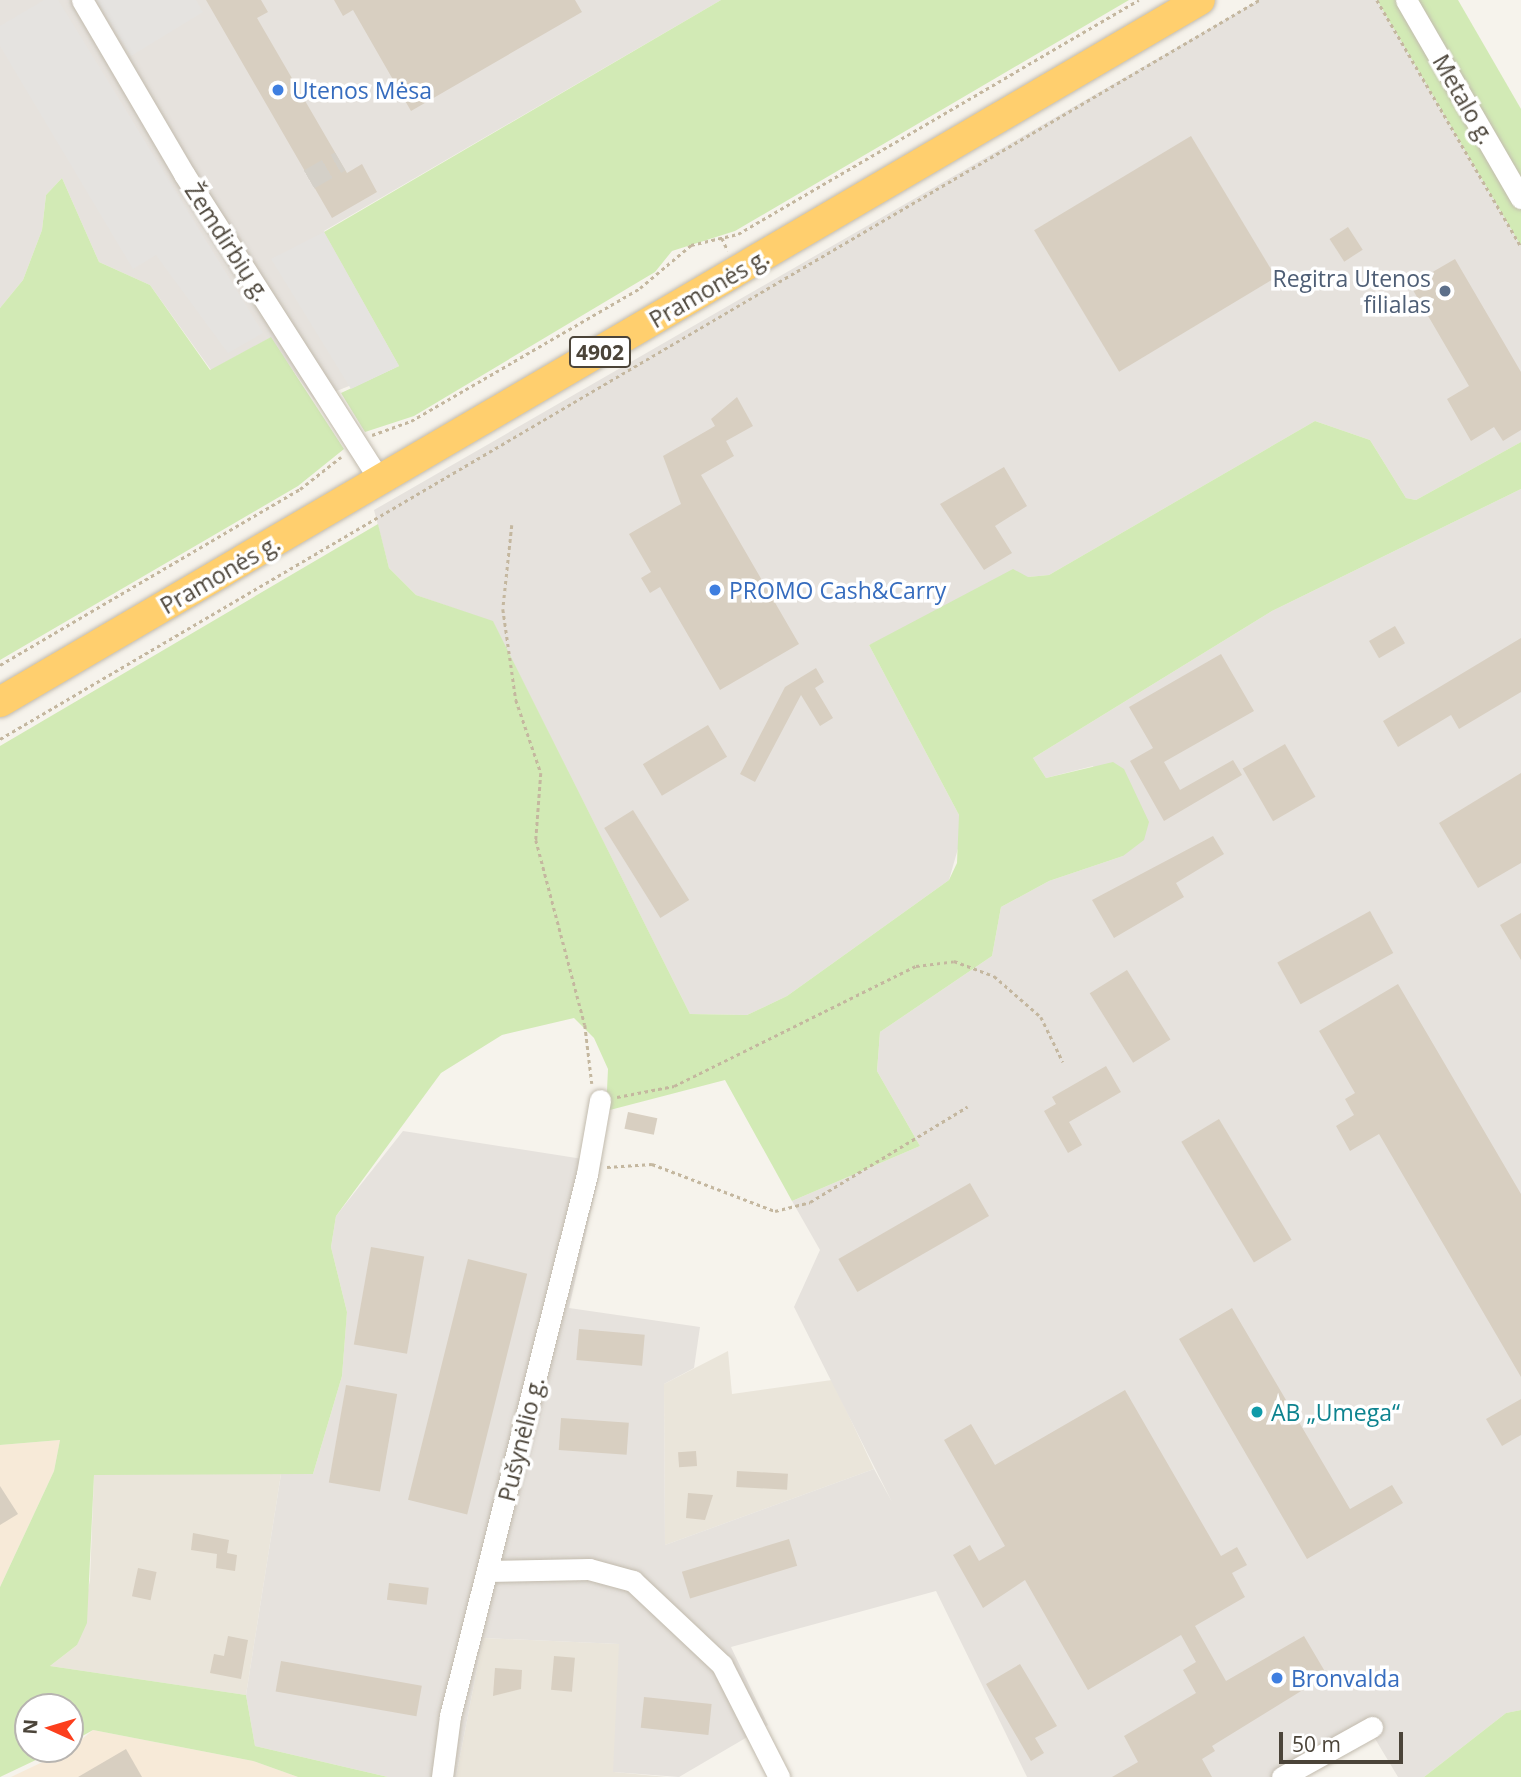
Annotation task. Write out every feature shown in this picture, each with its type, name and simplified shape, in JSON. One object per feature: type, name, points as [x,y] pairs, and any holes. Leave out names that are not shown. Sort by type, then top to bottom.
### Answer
[{"type":"highway","name":"Pramonės g.","points":[[0,702],[1200,0]]},
{"type":"street","name":"Žemdirbių g.","points":[[82,0],[380,481]]},
{"type":"street","name":"Metalo g.","points":[[1406,0],[1521,198]]},
{"type":"street","name":"Pušynėlio g.","points":[[442,1777],[450,1716],[587,1174],[600,1100]]},
{"type":"street","points":[[488,1571],[589,1569],[633,1581],[722,1665],[779,1777]]},
{"type":"street","points":[[1282,1777],[1372,1727]]},
{"type":"path","points":[[0,665],[300,489],[357,445],[411,421],[628,295],[691,245],[738,234],[1139,0]]},
{"type":"path","points":[[0,739],[1259,0]]},
{"type":"path","points":[[1377,0],[1521,246]]},
{"type":"path","points":[[512,525],[503,608],[516,700],[541,772],[536,840],[586,1026],[588,1076],[600,1100],[674,1086],[916,966],[954,961],[994,976],[1041,1017],[1063,1062]]},
{"type":"path","points":[[587,1174],[620,1162],[652,1164],[775,1211],[810,1202],[967,1107]]},
{"type":"shaded area","points":[[0,0],[721,0],[324,231],[399,366],[314,400],[270,338],[211,370],[150,285],[99,262],[62,178],[46,195],[42,230],[23,280],[0,308]]},
{"type":"shaded area","points":[[44,0],[58,0],[263,333],[228,353],[156,255],[133,269],[0,46],[0,26]]},
{"type":"shaded area","points":[[96,0],[196,0],[203,12],[131,56]]},
{"type":"shaded area","points":[[1259,0],[1377,0],[1521,246],[1521,442],[1416,500],[1406,498],[1370,440],[1315,421],[1049,575],[1028,577],[869,645],[959,815],[961,838],[949,880],[787,996],[747,1015],[690,1014],[493,622],[416,595],[389,568],[374,510]]},
{"type":"shaded area","points":[[324,232],[399,366],[351,389],[271,259]]},
{"type":"shaded area","points":[[1521,489],[1521,1710],[1506,1713],[1424,1777],[1398,1777],[1374,1737],[1299,1777],[1027,1777],[936,1591],[731,1647],[768,1725],[679,1777],[613,1772],[619,1644],[483,1638],[456,1777],[388,1777],[255,1746],[246,1695],[281,1474],[313,1474],[342,1376],[347,1312],[331,1247],[336,1216],[403,1131],[602,1162],[569,1308],[700,1327],[694,1368],[664,1384],[665,1545],[874,1469],[892,1502],[794,1307],[820,1250],[792,1201],[920,1146],[877,1071],[880,1032],[992,956],[1001,907],[1049,881],[1123,856],[1093,766],[1046,778],[1033,758],[1272,611]]},
{"type":"shaded area","points":[[728,1351],[732,1394],[832,1380],[874,1469],[665,1545],[664,1384]]},
{"type":"shaded area","points":[[60,1440],[54,1471],[0,1587],[0,1445]]},
{"type":"shaded area","points":[[94,1474],[281,1474],[246,1695],[50,1666],[77,1645],[90,1580]]},
{"type":"shaded area","points":[[483,1638],[620,1644],[614,1772],[667,1777],[456,1777]]},
{"type":"shaded area","points":[[93,1730],[253,1761],[298,1777],[11,1777],[40,1763],[84,1763],[84,1737]]},
{"type":"green space","points":[[721,0],[1129,0],[735,231],[672,251],[655,272],[414,416],[365,432],[341,393],[399,366],[324,232]]},
{"type":"green space","points":[[1377,0],[1458,0],[1521,109],[1521,246]]},
{"type":"green space","points":[[62,178],[99,262],[150,285],[210,370],[271,337],[344,449],[298,486],[0,660],[0,308],[23,280],[42,230],[46,195]]},
{"type":"green space","points":[[1315,421],[1370,440],[1406,498],[1416,500],[1521,442],[1521,489],[1272,611],[1033,758],[1046,778],[1113,762],[1124,769],[1149,822],[1144,840],[1123,856],[1049,881],[1001,907],[992,956],[880,1032],[877,1071],[920,1146],[792,1201],[725,1080],[606,1111],[608,1069],[594,1038],[574,1018],[502,1035],[441,1073],[336,1216],[331,1247],[347,1312],[342,1376],[313,1474],[94,1475],[87,1623],[77,1645],[50,1666],[246,1695],[255,1746],[388,1777],[298,1777],[253,1761],[93,1730],[84,1735],[84,1693],[14,1693],[14,1763],[30,1763],[0,1777],[0,1587],[54,1471],[60,1440],[0,1445],[0,746],[378,524],[389,568],[416,595],[493,621],[690,1014],[747,1015],[787,996],[949,880],[957,863],[959,815],[869,645],[1013,569],[1028,577],[1049,575]]},
{"type":"green space","points":[[1521,1710],[1521,1777],[1424,1777],[1506,1713]]},
{"type":"building","name":"Utenos Mėsa","points":[[206,0],[261,0],[268,12],[257,18],[347,173],[362,164],[377,192],[332,218]]},
{"type":"building","points":[[334,0],[575,0],[582,12],[411,111],[353,10],[343,16]]},
{"type":"building","points":[[1191,136],[1276,277],[1119,372],[1034,230]]},
{"type":"building","points":[[1348,227],[1363,250],[1344,262],[1330,239]]},
{"type":"building","points":[[1455,259],[1521,372],[1521,430],[1503,441],[1494,427],[1471,441],[1447,399],[1469,386],[1410,285]]},
{"type":"building","name":"PROMO Cash&Carry","points":[[737,397],[753,426],[726,441],[734,456],[701,475],[799,644],[720,690],[660,587],[650,593],[641,578],[651,572],[629,534],[681,504],[663,456],[715,426],[711,419]]},
{"type":"building","points":[[1004,467],[1027,506],[995,526],[1012,553],[984,570],[940,504]]},
{"type":"building","points":[[1395,626],[1405,643],[1379,658],[1369,641]]},
{"type":"building","points":[[1521,638],[1521,692],[1459,729],[1451,715],[1398,747],[1383,721]]},
{"type":"building","points":[[1221,654],[1254,711],[1164,762],[1180,790],[1233,760],[1242,775],[1164,821],[1130,761],[1153,748],[1129,707]]},
{"type":"building","points":[[816,668],[824,682],[815,688],[833,718],[820,726],[801,695],[755,782],[740,774],[785,687]]},
{"type":"building","points":[[708,725],[727,757],[662,796],[643,764]]},
{"type":"building","points":[[1285,744],[1316,797],[1273,821],[1243,768]]},
{"type":"building","points":[[1521,773],[1521,863],[1478,888],[1439,823]]},
{"type":"building","points":[[633,810],[689,900],[660,918],[604,828]]},
{"type":"building","points":[[1213,836],[1224,854],[1176,883],[1184,897],[1114,938],[1092,900]]},
{"type":"building","points":[[1370,911],[1393,953],[1301,1004],[1277,962]]},
{"type":"building","points":[[1521,913],[1521,960],[1500,925]]},
{"type":"building","points":[[1127,970],[1170,1040],[1133,1063],[1090,993]]},
{"type":"building","points":[[1398,984],[1521,1194],[1521,1377],[1379,1134],[1350,1151],[1336,1126],[1354,1115],[1345,1099],[1355,1093],[1319,1031]]},
{"type":"building","points":[[1106,1066],[1121,1092],[1069,1122],[1082,1145],[1068,1153],[1044,1111],[1056,1104],[1052,1097]]},
{"type":"building","points":[[628,1112],[657,1118],[654,1135],[624,1129]]},
{"type":"building","points":[[1219,1119],[1292,1240],[1254,1263],[1181,1142]]},
{"type":"building","points":[[970,1183],[989,1216],[857,1292],[838,1259]]},
{"type":"building","points":[[371,1247],[424,1256],[407,1354],[354,1344]]},
{"type":"building","points":[[468,1259],[527,1274],[467,1514],[408,1500]]},
{"type":"building","name":"AB „Umega“","points":[[1232,1308],[1350,1509],[1392,1485],[1403,1503],[1307,1559],[1179,1339]]},
{"type":"building","points":[[579,1329],[645,1335],[642,1366],[576,1360]]},
{"type":"building","points":[[346,1385],[397,1394],[380,1492],[329,1482]]},
{"type":"building","points":[[1125,1390],[1221,1556],[1237,1547],[1247,1565],[1232,1573],[1245,1597],[1195,1626],[1226,1681],[1304,1636],[1327,1675],[1212,1746],[1215,1751],[1202,1759],[1212,1777],[1112,1777],[1138,1762],[1124,1736],[1196,1693],[1183,1670],[1196,1662],[1181,1635],[1088,1690],[1025,1580],[983,1608],[953,1555],[970,1545],[979,1561],[1005,1546],[944,1440],[971,1424],[995,1465]]},
{"type":"building","points":[[1521,1399],[1521,1435],[1502,1446],[1486,1419]]},
{"type":"building","points":[[561,1418],[629,1423],[627,1455],[559,1450]]},
{"type":"building","points":[[696,1451],[697,1466],[679,1467],[678,1452]]},
{"type":"building","points":[[737,1471],[788,1474],[787,1490],[736,1487]]},
{"type":"building","points":[[0,1486],[18,1514],[0,1525]]},
{"type":"building","points":[[688,1493],[713,1495],[705,1520],[686,1518]]},
{"type":"building","points":[[193,1533],[229,1540],[227,1553],[237,1555],[235,1571],[216,1568],[217,1554],[191,1550]]},
{"type":"building","points":[[789,1539],[797,1566],[690,1599],[682,1572]]},
{"type":"building","points":[[138,1568],[157,1572],[151,1600],[132,1596]]},
{"type":"building","points":[[389,1583],[429,1588],[427,1605],[387,1600]]},
{"type":"building","points":[[228,1636],[248,1640],[241,1679],[210,1673],[214,1654],[224,1656]]},
{"type":"building","points":[[554,1656],[575,1658],[572,1692],[551,1690]]},
{"type":"building","points":[[281,1661],[422,1686],[416,1716],[276,1692]]},
{"type":"building","points":[[1020,1664],[1057,1726],[1035,1738],[1044,1753],[1031,1761],[986,1684]]},
{"type":"building","points":[[495,1668],[522,1670],[521,1689],[493,1696]]},
{"type":"building","points":[[644,1697],[712,1704],[708,1735],[641,1728]]},
{"type":"building","points":[[126,1749],[142,1777],[78,1777]]},
{"type":"tunnel","points":[[309,179],[340,161]]},
{"type":"place","name":"Utenos Mėsa","points":[[278,90]]},
{"type":"place","name":"Regitra Utenos filialas","points":[[1445,291]]},
{"type":"place","name":"PROMO Cash&Carry","points":[[715,590]]},
{"type":"place","name":"AB „Umega“","points":[[1257,1412]]},
{"type":"place","name":"Bronvalda","points":[[1277,1678]]}]
